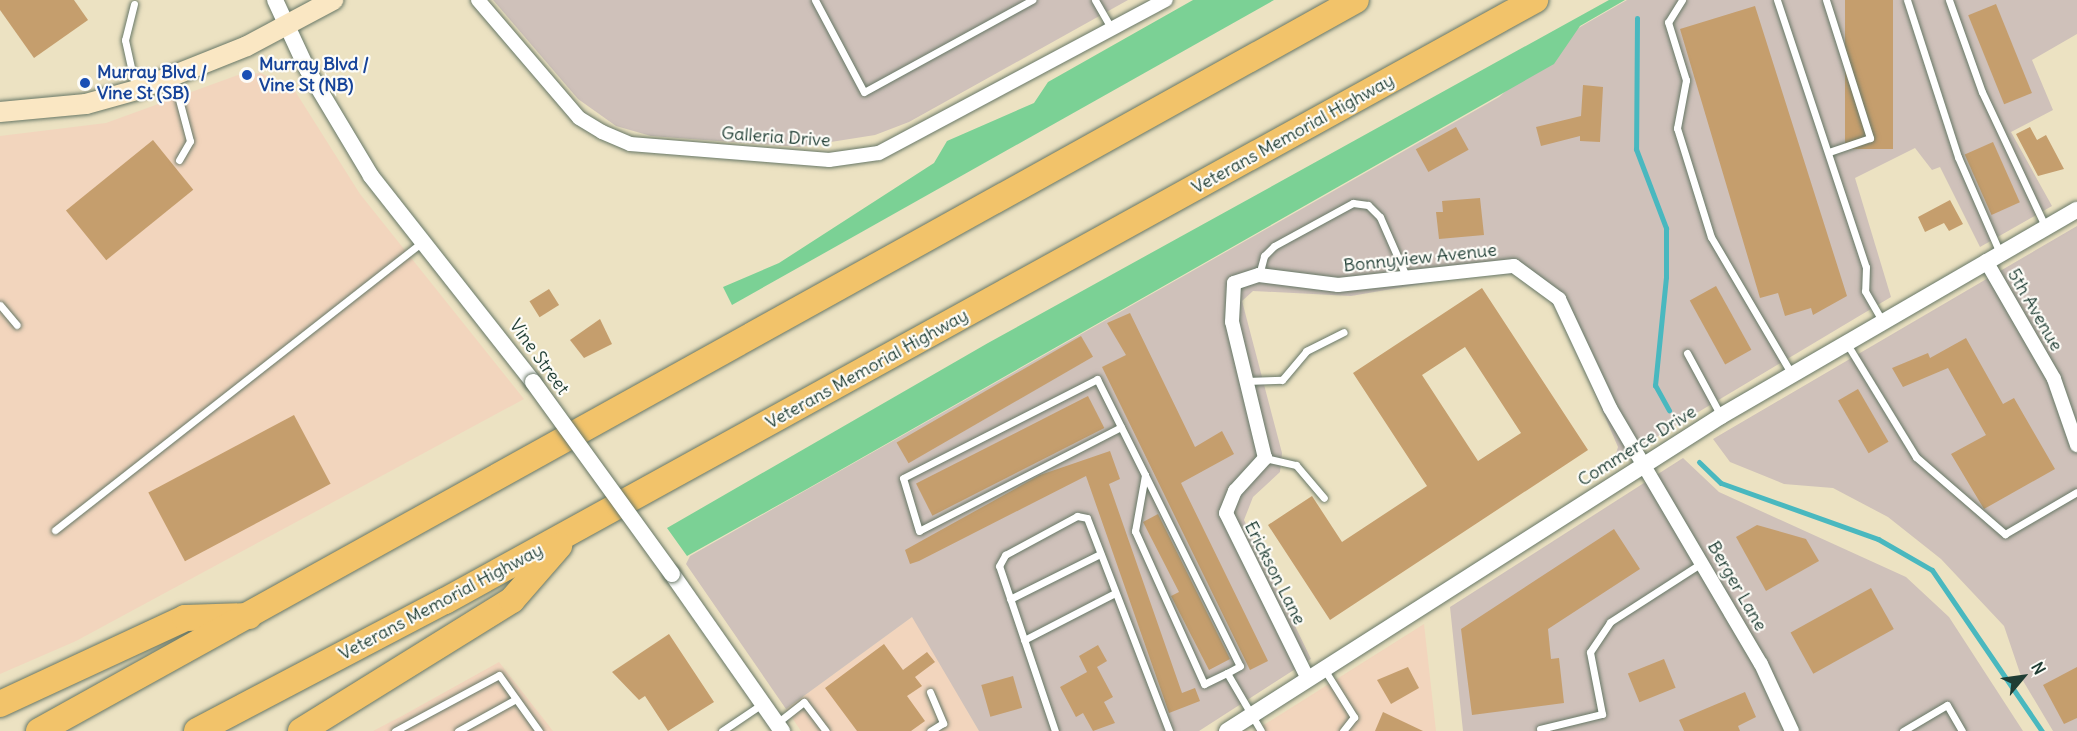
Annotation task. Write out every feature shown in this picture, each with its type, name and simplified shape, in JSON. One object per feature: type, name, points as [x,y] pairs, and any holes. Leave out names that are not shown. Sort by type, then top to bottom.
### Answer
[{"type":"highway","points":[[39,731],[255,616],[1356,0]]},
{"type":"highway","name":"Veterans Memorial Highway","points":[[196,731],[571,532],[1535,0]]},
{"type":"highway","points":[[301,731],[512,600],[571,532]]},
{"type":"highway","points":[[0,705],[184,618],[255,616]]},
{"type":"main road","points":[[0,112],[53,109],[137,90],[287,26],[333,0]]},
{"type":"street","name":"Vine Street","points":[[274,0],[346,139],[533,382],[779,727]]},
{"type":"street","name":"Galleria Drive","points":[[478,0],[579,118],[602,132],[630,144],[829,160],[879,153],[1166,0]]},
{"type":"street","name":"Commerce Drive","points":[[1227,731],[1643,464],[1791,373],[2077,210]]},
{"type":"street","name":"5th Avenue","points":[[1993,257],[2054,379],[2077,445]]},
{"type":"street","name":"Bonnyview Avenue","points":[[1246,381],[1229,303],[1234,283],[1259,275],[1338,285],[1514,266],[1538,280],[1559,299],[1575,325],[1610,408],[1643,464]]},
{"type":"street","points":[[1246,381],[1265,458]]},
{"type":"street","name":"Erickson Lane","points":[[1265,458],[1235,492],[1226,513],[1308,679]]},
{"type":"street","name":"Berger Lane","points":[[1643,464],[1703,562],[1761,664],[1792,731]]},
{"type":"lane","points":[[814,0],[864,92],[1032,0]]},
{"type":"lane","points":[[1095,0],[1112,30]]},
{"type":"lane","points":[[1682,0],[1668,22],[1686,80],[1677,128],[1711,237],[1791,373]]},
{"type":"lane","points":[[1777,0],[1866,267],[1865,291],[1882,321]]},
{"type":"lane","points":[[1826,0],[1870,138],[1829,152]]},
{"type":"lane","points":[[1907,0],[1993,257]]},
{"type":"lane","points":[[1949,0],[1982,92],[2046,228]]},
{"type":"lane","points":[[134,4],[125,40],[137,90]]},
{"type":"lane","points":[[172,77],[190,141],[179,160]]},
{"type":"lane","points":[[1259,275],[1264,255],[1274,246],[1353,203],[1368,205],[1380,217],[1406,276]]},
{"type":"lane","points":[[55,530],[424,240]]},
{"type":"lane","points":[[0,305],[17,325]]},
{"type":"lane","points":[[1246,381],[1282,380],[1306,351],[1344,332]]},
{"type":"lane","points":[[1845,342],[1916,457],[2005,534],[2077,492]]},
{"type":"lane","points":[[1687,353],[1721,416]]},
{"type":"lane","points":[[1121,427],[919,531],[903,478],[1097,379],[1145,474],[1240,666],[1204,684],[1135,531],[1145,474]]},
{"type":"lane","points":[[1265,458],[1296,465],[1324,498]]},
{"type":"lane","points":[[1055,731],[999,566],[1005,555],[1077,516],[1087,518],[1113,594],[1169,731]]},
{"type":"lane","points":[[1010,598],[1100,554]]},
{"type":"lane","points":[[1540,729],[1602,714],[1590,652],[1610,622],[1703,562]]},
{"type":"lane","points":[[1024,640],[1113,594]]},
{"type":"lane","points":[[1324,669],[1354,717],[1343,731]]},
{"type":"lane","points":[[1227,673],[1261,731]]},
{"type":"lane","points":[[395,731],[499,675],[539,731]]},
{"type":"lane","points":[[930,692],[943,723],[930,731]]},
{"type":"lane","points":[[458,731],[516,699]]},
{"type":"lane","points":[[779,727],[804,702],[826,731]]},
{"type":"lane","points":[[722,731],[762,704]]},
{"type":"lane","points":[[1903,731],[1947,705],[1962,731]]},
{"type":"shaded area","points":[[493,0],[1128,0],[909,122],[875,135],[799,147],[651,136],[616,126],[578,99]]},
{"type":"shaded area","points":[[1627,0],[2077,0],[2077,34],[2032,60],[2053,110],[2011,132],[2052,206],[1980,247],[1940,167],[1932,170],[1915,148],[1855,178],[1891,297],[1613,463],[1618,447],[1562,317],[1542,289],[1523,274],[1473,275],[1351,296],[1253,291],[1242,301],[1282,453],[1280,472],[1253,497],[1244,520],[1311,659],[1199,731],[979,731],[912,617],[786,709],[686,564],[690,556],[1499,97],[1580,27]]},
{"type":"shaded area","points":[[261,73],[295,91],[360,194],[524,399],[76,641],[0,674],[0,136],[106,123],[238,75]]},
{"type":"shaded area","points":[[2077,226],[2077,731],[2053,731],[2022,679],[2004,626],[1941,559],[1888,517],[1833,488],[1784,484],[1730,462],[1713,439]]},
{"type":"shaded area","points":[[1683,458],[1719,492],[1906,577],[1949,617],[2023,731],[1463,731],[1450,607]]},
{"type":"shaded area","points":[[913,616],[979,731],[801,731],[786,709]]},
{"type":"shaded area","points":[[1424,624],[1436,731],[1254,731]]},
{"type":"shaded area","points":[[499,662],[553,731],[373,731],[402,716]]},
{"type":"green space","points":[[1193,0],[1274,0],[732,305],[723,287],[779,263],[934,163],[947,141],[1034,103],[1048,82]]},
{"type":"green space","points":[[1609,0],[1625,0],[1580,26],[1554,64],[807,489],[687,556],[667,528],[988,343]]},
{"type":"building","points":[[0,0],[74,0],[88,20],[34,58],[0,10]]},
{"type":"building","points":[[1845,0],[1893,0],[1893,149],[1845,149]]},
{"type":"building","points":[[1996,4],[2032,93],[2004,104],[1968,15]]},
{"type":"building","points":[[1755,6],[1847,296],[1813,315],[1811,308],[1785,316],[1778,293],[1760,298],[1680,29]]},
{"type":"building","points":[[1583,85],[1603,87],[1600,142],[1580,141],[1580,136],[1541,146],[1536,127],[1581,116]]},
{"type":"building","points":[[1456,127],[1469,150],[1428,172],[1416,149]]},
{"type":"building","points":[[2030,127],[2037,140],[2046,135],[2064,169],[2038,176],[2016,134]]},
{"type":"building","points":[[153,140],[193,190],[106,260],[66,210]]},
{"type":"building","points":[[1993,142],[2020,202],[1992,215],[1965,155]]},
{"type":"building","points":[[1480,198],[1484,235],[1439,239],[1436,212],[1443,212],[1442,201]]},
{"type":"building","points":[[1950,200],[1963,224],[1949,231],[1944,223],[1925,232],[1918,217]]},
{"type":"building","points":[[1716,286],[1751,350],[1725,364],[1690,301]]},
{"type":"building","points":[[1482,288],[1588,450],[1330,620],[1268,525],[1312,496],[1342,542],[1427,486],[1353,373]],"holes":[[[1465,347],[1521,433],[1478,461],[1422,375]]]},
{"type":"building","points":[[549,289],[559,305],[540,317],[529,301]]},
{"type":"building","points":[[1130,313],[1195,447],[1222,431],[1234,454],[1181,483],[1268,661],[1250,670],[1102,367],[1126,355],[1107,323]]},
{"type":"building","points":[[600,319],[612,344],[584,358],[570,340]]},
{"type":"building","points":[[1081,336],[1093,357],[909,463],[897,442]]},
{"type":"building","points":[[1966,338],[2003,404],[2014,398],[2055,469],[1984,509],[1951,454],[1986,435],[1948,368],[1903,387],[1892,368],[1928,353],[1930,358]]},
{"type":"building","points":[[1858,389],[1888,442],[1869,453],[1838,400]]},
{"type":"building","points":[[1088,396],[1104,428],[932,516],[916,484]]},
{"type":"building","points":[[294,415],[331,484],[185,561],[148,492]]},
{"type":"building","points":[[1110,451],[1120,479],[1109,484],[1182,693],[1195,688],[1200,701],[1169,713],[1086,476],[919,561],[910,564],[905,550],[1040,475]]},
{"type":"building","points":[[1158,514],[1230,659],[1209,670],[1171,596],[1179,592],[1143,522]]},
{"type":"building","points":[[1757,525],[1806,539],[1819,561],[1766,591],[1736,537]]},
{"type":"building","points":[[1614,529],[1640,569],[1548,629],[1551,659],[1559,658],[1564,703],[1472,715],[1461,629]]},
{"type":"building","points":[[1871,588],[1894,629],[1813,674],[1791,633]]},
{"type":"building","points":[[669,634],[714,702],[668,731],[645,696],[639,700],[612,672]]},
{"type":"building","points":[[884,644],[903,670],[927,652],[935,662],[915,677],[922,686],[907,696],[925,721],[911,731],[857,731],[825,688]]},
{"type":"building","points":[[1098,645],[1107,661],[1097,667],[1113,697],[1104,702],[1115,723],[1093,731],[1083,713],[1076,717],[1060,687],[1087,672],[1079,656]]},
{"type":"building","points":[[1664,659],[1676,688],[1639,702],[1628,674]]},
{"type":"building","points":[[1408,667],[1419,688],[1391,704],[1377,680]]},
{"type":"building","points":[[2077,667],[2077,718],[2064,724],[2043,685]]},
{"type":"building","points":[[1013,676],[1022,708],[990,717],[981,685]]},
{"type":"building","points":[[1745,692],[1756,717],[1738,726],[1740,731],[1684,731],[1679,720]]},
{"type":"building","points":[[1383,712],[1423,731],[1375,731]]},
{"type":"waterway","points":[[1637,18],[1636,149],[1666,228],[1666,277],[1655,385],[1669,410]]},
{"type":"waterway","points":[[1699,462],[1721,483],[1878,539],[1932,570],[2042,731]]},
{"type":"place","name":"Murray Blvd / Vine St (NB)","points":[[247,75]]},
{"type":"place","name":"Murray Blvd / Vine St (SB)","points":[[85,83]]}]
